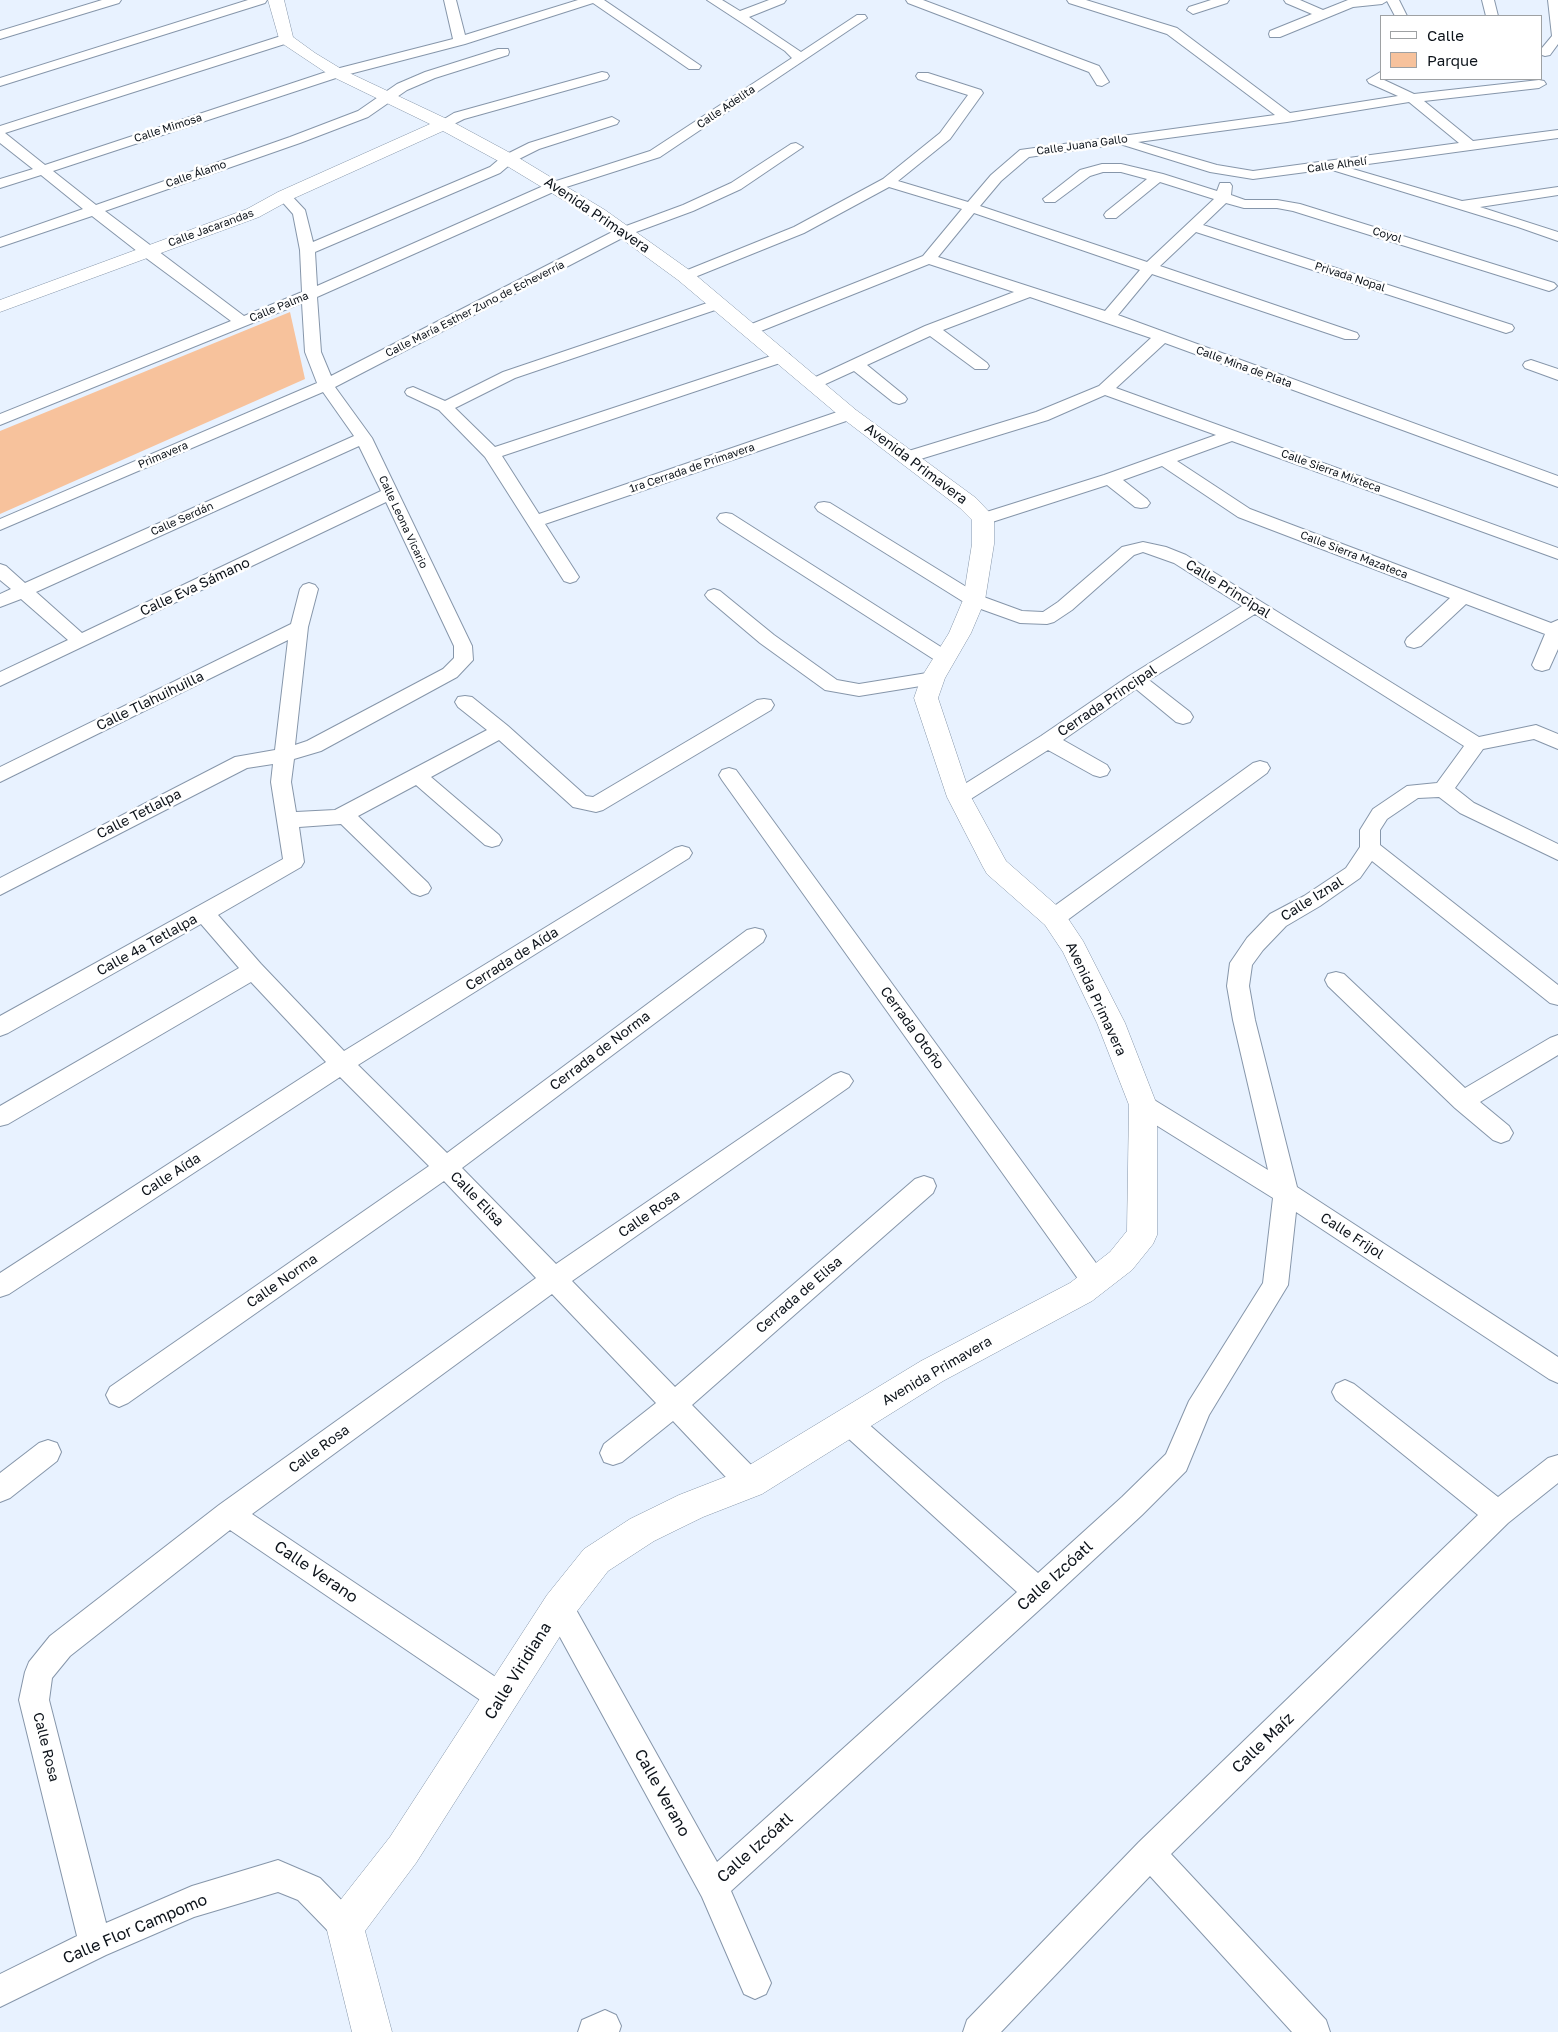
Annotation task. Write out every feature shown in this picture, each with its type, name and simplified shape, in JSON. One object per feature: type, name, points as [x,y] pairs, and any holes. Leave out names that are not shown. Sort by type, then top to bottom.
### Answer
[{"type":"street","points":[[0,35],[115,0]]},
{"type":"street","points":[[0,82],[261,0]]},
{"type":"street","points":[[0,130],[286,38],[276,0]]},
{"type":"street","points":[[450,0],[460,41]]},
{"type":"street","name":"Calle Mimosa","points":[[0,184],[337,73],[460,41],[591,0]]},
{"type":"street","points":[[596,0],[694,66]]},
{"type":"street","points":[[713,0],[790,48],[796,53],[798,58]]},
{"type":"street","points":[[739,16],[780,0]]},
{"type":"street","points":[[912,0],[1094,69],[1102,82]]},
{"type":"street","points":[[1073,0],[1172,31],[1287,118]]},
{"type":"street","points":[[1193,10],[1223,0]]},
{"type":"street","points":[[1290,0],[1322,14]]},
{"type":"street","points":[[1275,34],[1351,3],[1382,0]]},
{"type":"street","points":[[1393,0],[1400,15]]},
{"type":"street","points":[[1488,0],[1492,15]]},
{"type":"street","points":[[1545,52],[1558,36],[1554,0]]},
{"type":"street","name":"Calle Adelita","points":[[555,186],[655,154],[861,18]]},
{"type":"street","name":"Avenida Primavera","points":[[286,38],[309,56],[337,73],[443,124],[555,186],[623,232],[685,276],[849,414],[968,503],[983,519],[983,544],[974,600],[960,633],[933,678],[926,698],[959,796],[996,867],[1054,918],[1074,948],[1110,1023],[1142,1105],[1142,1235],[1121,1261],[1082,1292],[932,1371],[750,1483]]},
{"type":"street","name":"Calle Álamo","points":[[0,243],[295,140],[363,114],[402,87],[430,75],[503,52]]},
{"type":"street","points":[[443,124],[459,116],[602,76]]},
{"type":"street","points":[[685,276],[799,230],[888,182],[945,136],[976,93],[923,76]]},
{"type":"street","points":[[1380,76],[1374,80],[1412,98],[1472,146]]},
{"type":"street","name":"Calle Juana Gallo","points":[[750,330],[928,259],[996,178],[1025,153],[1287,118],[1412,98],[1539,84]]},
{"type":"street","points":[[307,250],[496,170],[508,159],[534,146],[612,121]]},
{"type":"street","name":"Calle Jacarandas","points":[[0,306],[254,213],[284,196],[426,134],[443,124]]},
{"type":"street","name":"Calle Alhelí","points":[[1119,141],[1215,169],[1253,175],[1558,134]]},
{"type":"street","points":[[0,136],[147,252],[242,322]]},
{"type":"street","name":"Calle María Esther Zuno de Echeverría","points":[[326,385],[623,232],[688,208],[736,186],[796,147]]},
{"type":"street","points":[[1327,166],[1523,224],[1558,237]]},
{"type":"street","points":[[1050,199],[1085,173],[1102,168],[1121,168],[1158,177],[1223,198]]},
{"type":"street","points":[[1108,317],[1150,267],[1223,198],[1226,185],[1235,173]]},
{"type":"street","points":[[1110,215],[1158,177]]},
{"type":"street","points":[[888,182],[970,207],[1351,336]]},
{"type":"street","name":"Calle Palma","points":[[0,420],[309,295],[555,186]]},
{"type":"street","points":[[1461,205],[1558,191]]},
{"type":"street","name":"Calle Leona Vicario","points":[[284,196],[300,213],[307,250],[313,352],[326,385],[364,438],[463,646],[464,660],[450,673],[314,746],[284,755]]},
{"type":"street","name":"Coyol","points":[[1223,198],[1244,204],[1277,204],[1295,207],[1549,286]]},
{"type":"street","name":"Privada Nopal","points":[[1193,226],[1506,328]]},
{"type":"street","name":"Calle Mina de Plata","points":[[928,259],[1108,317],[1558,482]]},
{"type":"street","points":[[813,384],[857,365],[930,329],[1028,292]]},
{"type":"street","points":[[445,407],[509,376],[719,304]]},
{"type":"street","points":[[930,329],[981,366]]},
{"type":"street","points":[[908,457],[1042,416],[1105,389],[1162,337]]},
{"type":"street","points":[[492,454],[783,357]]},
{"type":"street","points":[[857,365],[899,399]]},
{"type":"street","points":[[1531,365],[1558,375]]},
{"type":"street","name":"Primavera","points":[[0,525],[326,385]]},
{"type":"street","name":"Calle Sierra Mixteca","points":[[1105,389],[1558,554]]},
{"type":"street","points":[[413,392],[445,407],[492,454],[570,577]]},
{"type":"street","name":"1ra Cerrada de Primavera","points":[[534,522],[849,414]]},
{"type":"street","points":[[983,519],[1110,479],[1232,435]]},
{"type":"street","name":"Calle Serdán","points":[[0,601],[364,438]]},
{"type":"street","name":"Calle Sierra Mazateca","points":[[1164,460],[1244,514],[1462,596],[1557,629]]},
{"type":"street","points":[[1110,479],[1141,503]]},
{"type":"street","name":"Calle Eva Sámano","points":[[0,680],[390,493]]},
{"type":"street","name":"Calle Principal","points":[[824,507],[974,600],[1020,617],[1047,618],[1065,606],[1128,551],[1143,547],[1160,551],[1180,560],[1476,744]]},
{"type":"street","points":[[726,518],[945,658]]},
{"type":"street","points":[[0,570],[80,641]]},
{"type":"street","points":[[309,589],[299,627],[281,782],[289,820],[339,817],[344,815],[501,731]]},
{"type":"street","points":[[714,595],[767,639],[832,686],[859,690],[933,678]]},
{"type":"street","points":[[1414,642],[1462,596]]},
{"type":"street","name":"Cerrada Principal","points":[[959,796],[1048,741],[1136,680],[1255,606]]},
{"type":"street","name":"Calle Tlahuihuilla","points":[[0,776],[299,627]]},
{"type":"street","points":[[1542,665],[1557,629]]},
{"type":"street","points":[[1136,680],[1183,717]]},
{"type":"street","points":[[465,702],[501,731],[580,802],[596,805],[764,705]]},
{"type":"street","points":[[1558,742],[1536,732],[1476,744],[1443,790],[1467,808],[1558,853]]},
{"type":"street","points":[[1048,741],[1100,770]]},
{"type":"street","name":"Calle Tetlalpa","points":[[0,887],[242,762],[284,755]]},
{"type":"street","points":[[1054,918],[1260,768]]},
{"type":"street","name":"Cerrada Otoño","points":[[728,775],[1095,1282]]},
{"type":"street","points":[[418,776],[492,840]]},
{"type":"street","name":"Calle Iznal","points":[[1286,1194],[1244,1020],[1238,986],[1241,963],[1255,944],[1278,920],[1312,901],[1353,873],[1370,848],[1370,830],[1380,814],[1414,791],[1443,790]]},
{"type":"street","points":[[344,815],[420,888]]},
{"type":"street","name":"Calle 4ª Tetlalpa","points":[[0,1027],[294,862],[289,820]]},
{"type":"street","points":[[1370,848],[1558,997]]},
{"type":"street","name":"Cerrada de Aída","points":[[342,1064],[682,853]]},
{"type":"street","name":"Calle Elisa","points":[[204,913],[253,970],[342,1064],[446,1167],[750,1483]]},
{"type":"street","name":"Cerrada de Norma","points":[[446,1167],[754,936]]},
{"type":"street","points":[[0,1117],[253,970]]},
{"type":"street","points":[[1336,980],[1463,1101],[1501,1133]]},
{"type":"street","points":[[1463,1101],[1558,1044]]},
{"type":"street","name":"Calle Aída","points":[[0,1286],[342,1064]]},
{"type":"street","name":"Calle Rosa","points":[[95,1944],[34,1700],[39,1672],[60,1646],[229,1514],[554,1279],[841,1081]]},
{"type":"street","name":"Calle Frijol","points":[[1142,1105],[1286,1194],[1558,1371]]},
{"type":"street","name":"Calle Norma","points":[[119,1395],[446,1167]]},
{"type":"street","name":"Cerrada de Elisa","points":[[613,1453],[674,1404],[924,1186]]},
{"type":"street","name":"Calle Izcóatl","points":[[713,1886],[1132,1506],[1176,1462],[1198,1409],[1274,1286],[1286,1194]]},
{"type":"street","points":[[1345,1392],[1498,1514]]},
{"type":"street","points":[[848,1422],[1038,1592]]},
{"type":"street","points":[[0,1489],[48,1452]]},
{"type":"street","name":"Calle Maíz","points":[[988,2029],[1150,1853],[1498,1514],[1558,1467]]},
{"type":"street","name":"Calle Viridiana","points":[[344,1926],[403,1850],[502,1698],[559,1606],[596,1560],[642,1530],[691,1506],[750,1483]]},
{"type":"street","name":"Calle Verano","points":[[229,1514],[502,1698]]},
{"type":"street","name":"Calle Verano","points":[[559,1606],[713,1886],[755,1983]]},
{"type":"street","points":[[1150,1853],[1314,2032]]},
{"type":"street","name":"Calle Flor Campomo","points":[[0,1991],[95,1944],[192,1902],[278,1876],[309,1889],[344,1926]]},
{"type":"street","points":[[344,1926],[372,2032]]},
{"type":"green space","points":[[290,312],[305,379],[0,514],[0,431]]}]
